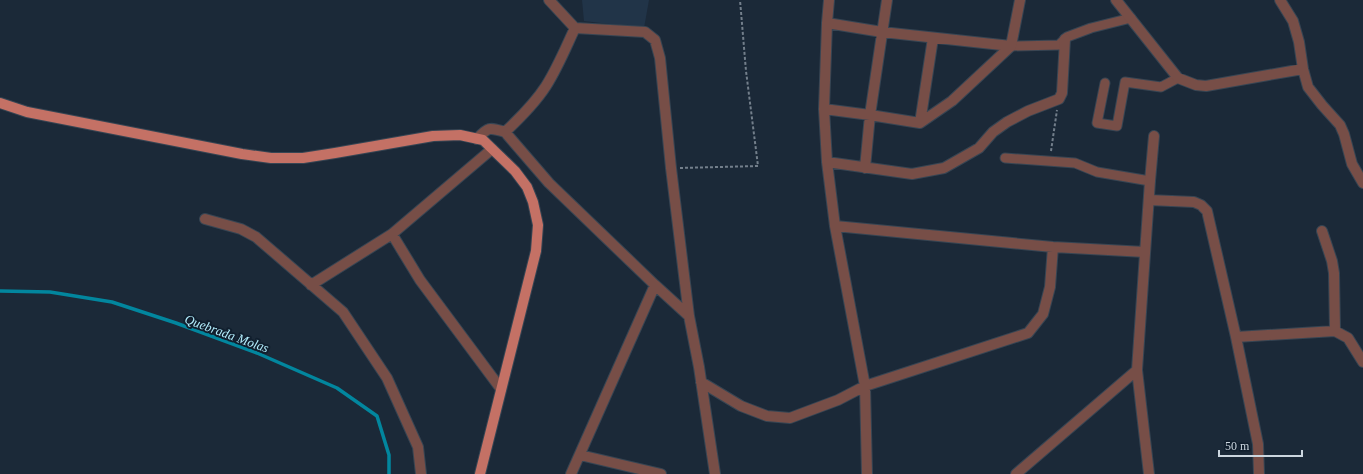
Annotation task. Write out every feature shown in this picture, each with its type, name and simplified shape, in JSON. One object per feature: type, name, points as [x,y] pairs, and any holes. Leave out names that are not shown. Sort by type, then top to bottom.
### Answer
[{"type":"main road","points":[[0,103],[27,112],[242,154],[271,158],[303,158],[432,136],[460,135],[483,140],[515,171],[527,187],[533,202],[538,225],[536,251],[480,474]]},
{"type":"street","points":[[550,0],[575,28],[645,32],[655,40],[660,58],[670,168],[689,316],[716,474]]},
{"type":"street","points":[[829,0],[824,109],[827,162],[835,226],[864,386],[867,474]]},
{"type":"street","points":[[865,168],[870,115],[887,0]]},
{"type":"street","points":[[824,109],[920,123],[952,101],[1011,46],[1020,0]]},
{"type":"street","points":[[1116,0],[1147,41],[1178,78],[1196,85],[1206,86],[1303,69]]},
{"type":"street","points":[[1280,0],[1293,20],[1308,87],[1340,125],[1352,164],[1363,183]]},
{"type":"street","points":[[827,23],[882,32],[1011,46],[1059,45],[1067,37],[1091,28],[1131,18]]},
{"type":"street","points":[[504,132],[525,112],[546,86],[575,28]]},
{"type":"street","points":[[920,123],[934,38]]},
{"type":"street","points":[[827,162],[912,174],[944,168],[979,148],[993,132],[1007,122],[1028,111],[1059,99],[1062,93],[1065,39]]},
{"type":"street","points":[[1105,83],[1097,123],[1117,126],[1125,82],[1161,86],[1178,78]]},
{"type":"street","points":[[477,139],[486,130],[491,128],[504,132],[549,183],[689,316]]},
{"type":"street","points":[[1149,474],[1137,370],[1154,136]]},
{"type":"street","points":[[311,285],[392,234],[492,149]]},
{"type":"street","points":[[1005,158],[1075,163],[1097,172],[1150,181]]},
{"type":"street","points":[[1149,200],[1194,202],[1201,205],[1207,211],[1236,337],[1258,444],[1259,474]]},
{"type":"street","points":[[205,219],[241,229],[256,237],[343,312],[387,378],[418,447],[420,474]]},
{"type":"street","points":[[835,226],[1053,247],[1145,252]]},
{"type":"street","points":[[1322,231],[1332,261],[1334,274],[1335,331]]},
{"type":"street","points":[[392,234],[420,280],[501,389]]},
{"type":"street","points":[[701,382],[741,406],[767,416],[790,418],[838,400],[864,386],[1028,332],[1043,314],[1050,287],[1053,247]]},
{"type":"street","points":[[571,474],[655,285]]},
{"type":"street","points":[[1236,337],[1335,331],[1348,338],[1363,362]]},
{"type":"street","points":[[1016,474],[1137,370]]},
{"type":"street","points":[[580,455],[647,472],[661,474]]},
{"type":"path","points":[[670,168],[758,166],[746,71],[740,0]]},
{"type":"path","points":[[1050,161],[1059,99]]},
{"type":"shaded area","points":[[582,0],[649,0],[644,28],[584,21]]},
{"type":"waterway","name":"Quebrada Molas","points":[[0,291],[50,292],[112,302],[176,323],[257,353],[337,388],[377,416],[389,455],[389,474]]}]
